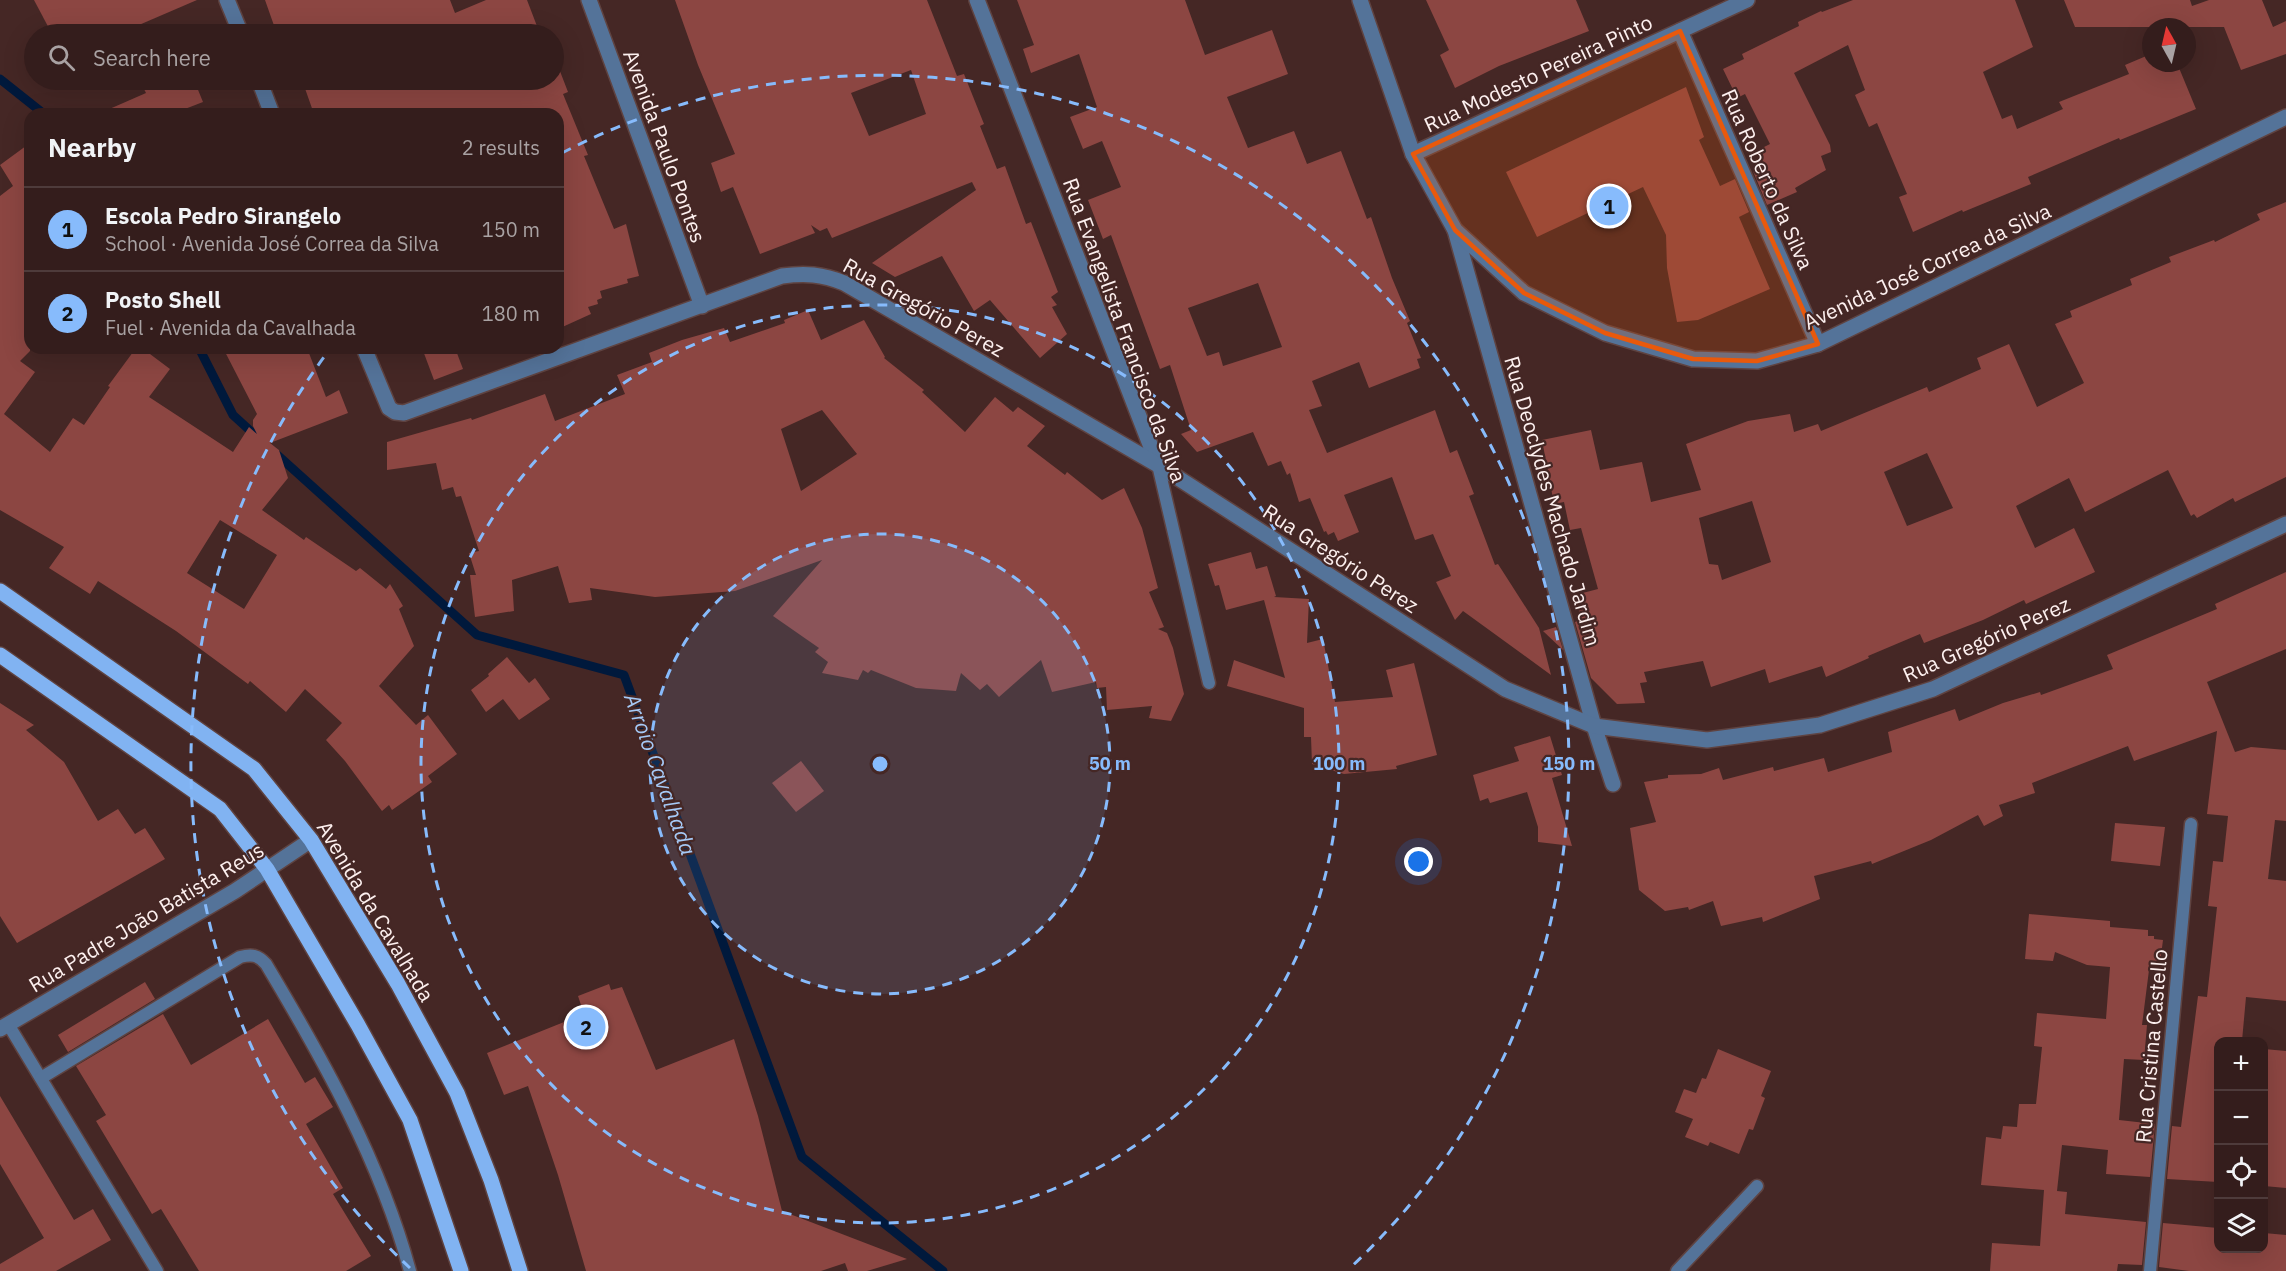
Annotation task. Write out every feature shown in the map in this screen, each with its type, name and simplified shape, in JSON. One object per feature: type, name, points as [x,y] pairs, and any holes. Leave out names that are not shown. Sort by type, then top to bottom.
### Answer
[{"type":"main road","name":"Avenida da Cavalhada","points":[[0,591],[254,769],[312,840],[398,984],[457,1093],[491,1180],[520,1271]]},
{"type":"main road","points":[[0,655],[220,809],[267,869],[358,1025],[410,1120],[461,1271]]},
{"type":"street","points":[[227,0],[237,24]]},
{"type":"street","name":"Avenida Paulo Pontes","points":[[589,0],[702,306]]},
{"type":"street","name":"Rua Evangelista Francisco da Silva","points":[[977,0],[1158,465]]},
{"type":"street","name":"Avenida José Correa da Silva","points":[[1360,0],[1413,154],[1455,230],[1524,293],[1605,333],[1694,359],[1757,361],[1818,344],[2286,117]]},
{"type":"street","name":"Rua Modesto Pereira Pinto","points":[[1413,154],[1747,0]]},
{"type":"street","name":"Rua Roberto da Silva","points":[[1680,31],[1818,344]]},
{"type":"street","points":[[263,90],[270,108]]},
{"type":"street","name":"Rua Deoclydes Machado Jardim","points":[[1455,230],[1594,726],[1613,784]]},
{"type":"street","name":"Rua Gregório Perez","points":[[366,354],[389,408],[395,412],[413,411],[782,276],[805,273],[826,276],[844,283],[1158,465],[1505,689],[1594,726],[1707,740],[1820,725],[1933,689],[2286,524]]},
{"type":"street","name":"Rua Padre João Batista Reus","points":[[4,1026],[235,891],[312,840]]},
{"type":"lane","name":"Rua Evangelista Francisco da Silva","points":[[1158,465],[1209,682]]},
{"type":"lane","name":"Rua Cristina Castello","points":[[2150,1271],[2191,824]]},
{"type":"lane","points":[[41,1078],[240,957],[250,955],[259,957],[266,964],[312,1042],[352,1118],[410,1271]]},
{"type":"lane","points":[[4,1026],[41,1078],[157,1271]]},
{"type":"lane","points":[[1677,1271],[1757,1186]]},
{"type":"highlighted area","points":[[1680,31],[1818,344],[1757,361],[1693,359],[1605,333],[1524,293],[1455,230],[1413,154]]},
{"type":"building","points":[[34,0],[197,0],[141,24],[47,24]]},
{"type":"building","points":[[265,0],[450,0],[455,13],[486,0],[527,0],[536,24],[273,24]]},
{"type":"building","points":[[675,0],[927,0],[957,76],[964,74],[984,124],[980,126],[997,169],[1005,166],[1026,224],[1031,222],[1058,292],[1051,297],[1057,305],[1052,307],[1067,334],[1040,358],[990,300],[974,311],[942,256],[895,277],[872,263],[976,190],[972,182],[832,238],[827,228],[820,231],[811,225],[815,233],[760,254],[733,187],[721,192],[711,163],[735,154],[698,65]],"holes":[[[911,70],[926,114],[869,136],[851,93]]]},
{"type":"building","points":[[1017,0],[1185,0],[1205,55],[1272,30],[1288,74],[1227,97],[1248,148],[1294,131],[1307,164],[1341,151],[1367,219],[1371,217],[1410,321],[1407,323],[1421,358],[1417,359],[1420,368],[1369,388],[1359,362],[1312,381],[1322,406],[1309,410],[1327,453],[1435,410],[1450,453],[1457,450],[1474,494],[1469,496],[1495,565],[1498,564],[1539,628],[1551,675],[1463,611],[1455,620],[1436,582],[1451,576],[1433,534],[1415,540],[1392,477],[1344,495],[1359,532],[1338,541],[1334,532],[1328,535],[1326,531],[1324,532],[1310,498],[1299,502],[1290,473],[1287,475],[1281,461],[1268,466],[1253,432],[1197,452],[1181,434],[1191,430],[1170,365],[1160,369],[1111,235],[1103,239],[1088,200],[1121,187],[1102,141],[1083,149],[1070,117],[1097,107],[1079,54],[1031,73],[1023,49],[1034,45]],"holes":[[[1258,283],[1282,347],[1223,366],[1219,352],[1207,356],[1188,308]]]},
{"type":"building","points":[[1426,0],[1576,0],[1589,31],[1499,66],[1455,88],[1440,55],[1449,50]]},
{"type":"building","points":[[1853,0],[2015,0],[2033,47],[1983,72],[2002,119],[2012,115],[2017,129],[2063,109],[2059,102],[2129,74],[2125,65],[2142,58],[2142,72],[2181,72],[2196,109],[2120,140],[2119,138],[2028,177],[2031,184],[1963,212],[1962,210],[1913,232],[1899,197],[1907,194],[1877,123],[1869,127],[1855,95],[1865,90],[1848,45],[1794,73],[1830,145],[1831,152],[1821,156],[1826,170],[1795,188],[1797,192],[1767,205],[1753,171],[1763,167],[1756,151],[1770,144],[1745,94],[1737,98],[1723,69],[1744,59],[1742,54],[1799,26],[1798,22]]},
{"type":"building","points":[[2064,0],[2190,0],[2192,6],[2209,0],[2262,0],[2273,27],[2286,21],[2286,54],[2241,70],[2224,27],[2196,27],[2196,18],[2142,18],[2142,27],[2075,27]]},
{"type":"building","points":[[564,82],[568,92],[563,94],[588,155],[584,156],[614,229],[626,224],[639,276],[627,279],[628,283],[600,291],[602,298],[597,300],[598,304],[588,307],[591,314],[564,326],[564,108],[312,108],[306,90],[564,90]]},
{"type":"building","points":[[1686,87],[1704,137],[1699,140],[1720,186],[1735,179],[1749,212],[1739,217],[1770,289],[1698,320],[1677,322],[1667,268],[1666,235],[1643,187],[1537,237],[1506,172]]},
{"type":"building","points":[[144,90],[198,90],[203,102],[188,108],[112,108],[146,93]]},
{"type":"building","points":[[24,147],[24,354],[27,354],[20,361],[35,372],[4,414],[50,452],[73,418],[84,425],[132,354],[150,354],[170,369],[149,397],[233,452],[249,427],[257,434],[253,420],[257,414],[226,354],[309,354],[326,397],[339,390],[348,413],[270,443],[279,450],[288,478],[262,510],[304,540],[306,537],[356,571],[360,568],[386,589],[390,584],[403,606],[399,609],[414,646],[379,686],[416,725],[428,715],[457,754],[428,776],[432,782],[392,810],[389,805],[382,811],[345,761],[326,740],[342,723],[305,689],[286,712],[250,681],[248,684],[176,631],[98,581],[90,594],[49,568],[64,547],[0,510],[0,196],[13,186],[0,165]],"holes":[[[220,520],[277,555],[244,609],[187,573]]]},
{"type":"building","points":[[2286,202],[2286,477],[2235,502],[2233,498],[2197,518],[2194,514],[2191,516],[2168,470],[2085,512],[2069,478],[2016,506],[2035,548],[2074,528],[2095,572],[2026,604],[2024,600],[1983,620],[1924,643],[1920,634],[1826,677],[1822,666],[1769,683],[1765,669],[1711,687],[1703,661],[1644,672],[1647,682],[1640,683],[1645,703],[1617,704],[1591,678],[1575,622],[1581,620],[1575,595],[1598,589],[1581,528],[1570,530],[1564,502],[1554,504],[1542,440],[1591,430],[1600,470],[1642,462],[1651,502],[1701,490],[1686,444],[1748,421],[1790,414],[1794,432],[1818,424],[1821,431],[1927,387],[1929,392],[1981,369],[1977,358],[2009,344],[2037,407],[2084,383],[2055,324],[2072,317],[2070,311],[2132,285],[2130,279],[2171,262],[2169,257],[2214,240],[2215,242],[2260,220],[2257,214]],"holes":[[[1927,453],[1953,508],[1907,526],[1884,472]],[[1752,501],[1771,562],[1722,580],[1718,565],[1709,564],[1699,518]]]},
{"type":"building","points":[[808,310],[821,340],[864,320],[884,358],[924,390],[922,392],[965,432],[995,397],[1013,412],[1018,407],[1045,426],[1027,446],[1065,475],[1067,472],[1102,500],[1124,488],[1142,528],[1158,588],[1149,592],[1164,627],[1158,629],[1167,633],[1173,648],[1184,694],[1171,721],[1149,718],[1152,706],[1107,710],[1106,687],[1097,688],[1096,682],[1052,692],[1041,660],[999,697],[987,684],[980,690],[961,673],[956,691],[916,688],[871,670],[868,673],[863,670],[858,680],[822,673],[828,662],[815,652],[819,648],[773,616],[822,560],[735,591],[655,597],[590,588],[592,600],[569,603],[558,566],[512,580],[514,611],[475,617],[470,575],[476,575],[469,553],[479,551],[461,496],[456,497],[453,487],[442,490],[436,463],[387,470],[387,442],[471,418],[472,420],[545,394],[555,421],[625,394],[617,375],[652,362],[649,353],[682,340],[724,328],[730,342],[785,323],[784,320]],"holes":[[[822,410],[857,454],[801,491],[781,429]]]},
{"type":"building","points":[[424,354],[457,354],[463,369],[434,380]]},
{"type":"building","points":[[1251,552],[1256,569],[1267,566],[1276,596],[1274,597],[1309,599],[1307,643],[1323,639],[1335,702],[1393,697],[1386,670],[1414,663],[1437,755],[1396,766],[1397,769],[1344,774],[1312,764],[1311,737],[1304,737],[1304,708],[1227,686],[1234,660],[1285,678],[1264,600],[1226,610],[1219,585],[1215,586],[1208,564]]},
{"type":"building","points":[[2286,572],[2286,649],[2207,682],[2235,752],[2251,747],[2286,750],[2286,821],[2275,820],[2268,879],[2286,881],[2286,1001],[2246,997],[2242,1037],[2214,1037],[2214,1182],[2167,1179],[2172,1126],[2181,1127],[2198,996],[2207,997],[2217,907],[2208,906],[2213,861],[2223,862],[2228,816],[2207,814],[2217,731],[2134,761],[2128,746],[2032,783],[2035,793],[1999,805],[2003,816],[1984,826],[1978,815],[1931,840],[1872,864],[1871,861],[1814,876],[1820,899],[1763,922],[1762,917],[1721,926],[1713,901],[1689,910],[1688,907],[1665,911],[1639,890],[1630,828],[1656,822],[1644,782],[1668,778],[1668,775],[1701,774],[1719,768],[1723,780],[1773,767],[1774,771],[1824,758],[1828,772],[1892,752],[1888,732],[1955,709],[1959,721],[2003,703],[2040,692],[2041,695],[2113,669],[2107,655],[2217,609],[2215,604]]},
{"type":"building","points":[[1556,627],[1563,650],[1543,631]]},
{"type":"building","points":[[507,657],[529,683],[535,678],[550,699],[519,720],[503,699],[486,712],[471,690],[489,676],[488,674]]},
{"type":"building","points":[[0,703],[34,725],[26,730],[64,762],[98,821],[118,809],[135,834],[145,828],[165,859],[17,943],[0,916]]},
{"type":"building","points":[[1550,736],[1562,775],[1552,778],[1572,846],[1538,842],[1538,827],[1527,792],[1490,803],[1488,798],[1480,801],[1473,775],[1519,761],[1514,747]]},
{"type":"building","points":[[801,761],[824,791],[796,812],[772,783]]},
{"type":"building","points":[[2115,823],[2165,827],[2160,866],[2111,861]]},
{"type":"building","points":[[2029,914],[2110,921],[2110,927],[2148,930],[2148,936],[2163,940],[2159,971],[2149,970],[2142,1025],[2147,1025],[2144,1060],[2124,1059],[2119,1120],[2155,1124],[2150,1177],[2106,1174],[2108,1150],[2062,1145],[2057,1191],[2067,1192],[2065,1214],[2146,1222],[2142,1265],[2118,1264],[2117,1271],[1990,1271],[1992,1243],[2040,1246],[2044,1190],[1981,1185],[1986,1137],[2001,1139],[2003,1126],[2017,1127],[2019,1104],[2036,1104],[2042,1047],[2034,1046],[2037,1013],[2106,1019],[2110,967],[2087,965],[2055,952],[2053,961],[2025,959]]},
{"type":"building","points":[[145,982],[155,999],[68,1052],[58,1035]]},
{"type":"building","points":[[609,984],[611,990],[622,987],[656,1070],[734,1039],[758,1116],[782,1211],[907,1259],[867,1271],[848,1271],[845,1263],[821,1271],[586,1271],[558,1175],[528,1086],[504,1095],[487,1053],[584,1014],[578,996]]},
{"type":"building","points":[[163,1014],[191,1065],[268,1019],[305,1083],[315,1077],[333,1107],[306,1124],[343,1188],[333,1194],[371,1256],[346,1271],[199,1271],[161,1209],[152,1214],[96,1121],[106,1115],[76,1066]]},
{"type":"building","points":[[1718,1049],[1771,1071],[1761,1096],[1765,1098],[1753,1130],[1749,1129],[1739,1154],[1710,1142],[1708,1146],[1685,1137],[1693,1119],[1675,1112],[1684,1089],[1696,1093],[1702,1078],[1706,1079]]},
{"type":"building","points":[[2268,1049],[2286,1051],[2286,1188],[2268,1186]]},
{"type":"building","points":[[0,1096],[74,1220],[93,1209],[111,1240],[56,1271],[0,1271],[0,1264],[44,1238],[0,1164]]},
{"type":"building","points":[[2163,1223],[2214,1228],[2214,1253],[2268,1253],[2268,1233],[2286,1235],[2286,1271],[2189,1271],[2159,1267]]},
{"type":"waterway","name":"Arroio Cavalhada","points":[[0,79],[36,108]]},
{"type":"waterway","name":"Arroio Cavalhada","points":[[202,354],[233,415],[256,436]]},
{"type":"waterway","name":"Arroio Cavalhada","points":[[273,451],[477,635],[624,675],[802,1157],[943,1271]]},
{"type":"place","name":"Escola Pedro Sirangelo","points":[[1609,206]]},
{"type":"place","name":"Posto Shell","points":[[586,1027]]}]
